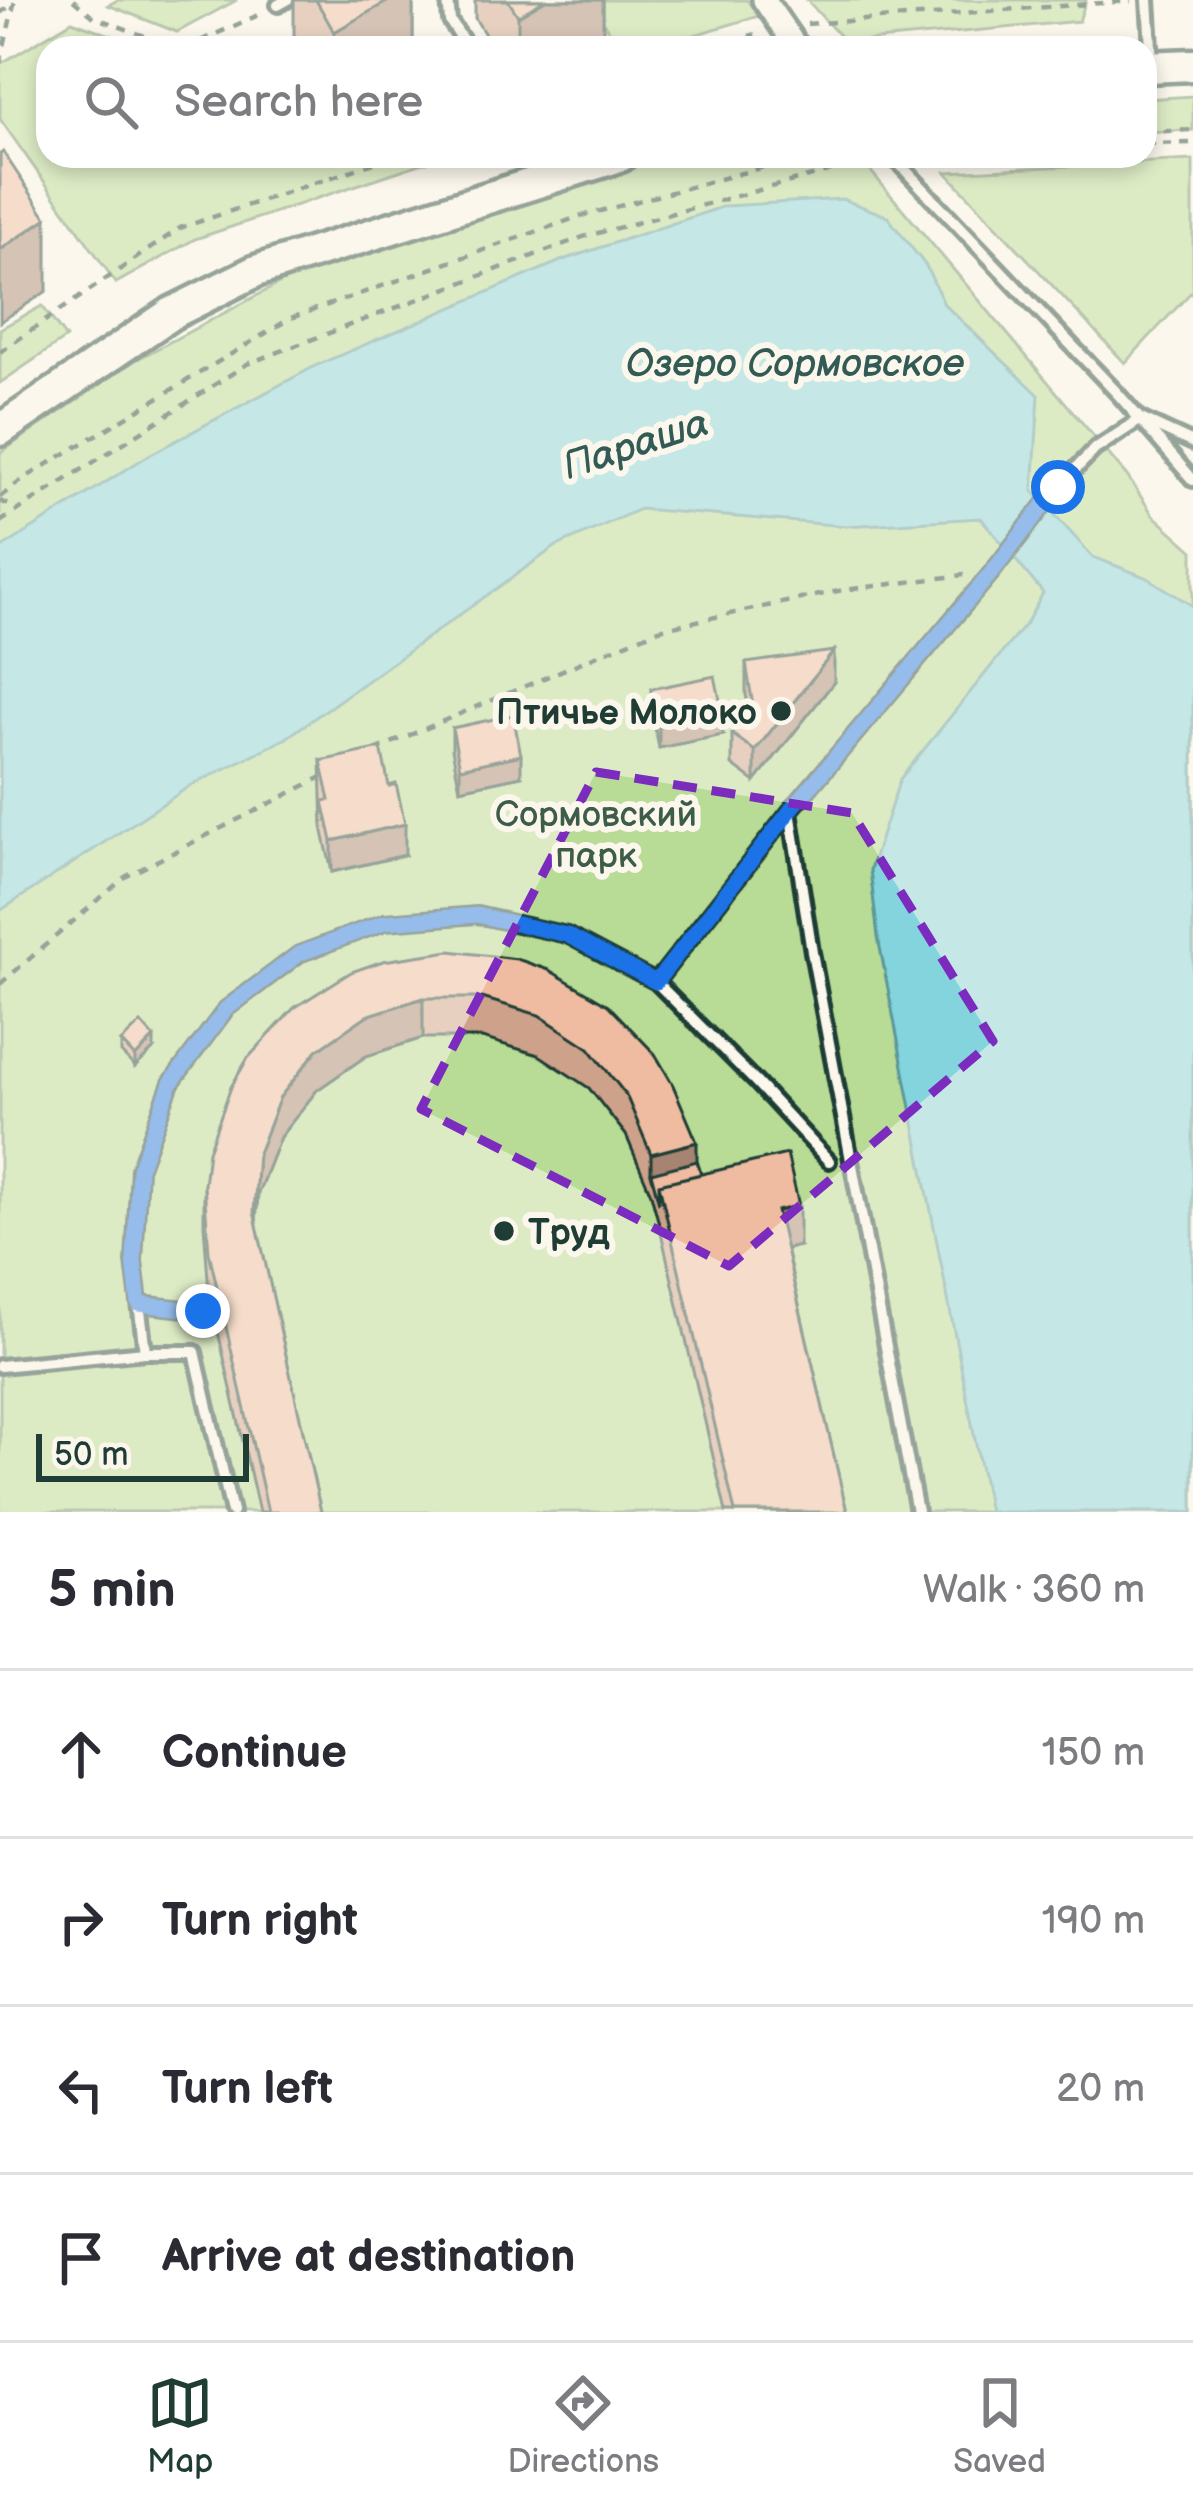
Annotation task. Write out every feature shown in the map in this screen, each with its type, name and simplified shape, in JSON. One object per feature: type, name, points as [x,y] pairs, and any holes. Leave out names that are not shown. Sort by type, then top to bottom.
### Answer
[{"type":"street","points":[[764,0],[789,36]]},
{"type":"street","points":[[1157,67],[1193,65]]},
{"type":"street","points":[[0,430],[172,313],[256,271],[582,168]]},
{"type":"lane","points":[[448,0],[450,21],[460,36]]},
{"type":"lane","points":[[1144,0],[1147,36]]},
{"type":"lane","points":[[903,168],[1142,419],[1193,480]]},
{"type":"lane","points":[[1142,419],[1193,442]]},
{"type":"lane","points":[[656,982],[790,811],[1058,487],[1095,449],[1142,419]]},
{"type":"lane","points":[[790,811],[828,1042],[917,1512]]},
{"type":"lane","points":[[145,1352],[134,1261],[139,1169],[171,1083],[226,1009],[299,954],[385,922],[477,915],[567,935],[656,982],[829,1161]]},
{"type":"lane","points":[[139,1304],[203,1311]]},
{"type":"lane","points":[[0,1366],[145,1352],[196,1352],[232,1512]]},
{"type":"path","points":[[73,0],[94,17],[147,36]]},
{"type":"path","points":[[752,36],[782,26],[1144,0]]},
{"type":"path","points":[[0,14],[15,2]]},
{"type":"path","points":[[0,63],[15,2]]},
{"type":"path","points":[[207,36],[282,2]]},
{"type":"path","points":[[1157,132],[1193,130]]},
{"type":"path","points":[[1157,144],[1193,143]]},
{"type":"path","points":[[0,352],[180,228],[359,168]]},
{"type":"path","points":[[18,509],[0,499],[25,478],[292,318],[578,217],[760,168]]},
{"type":"path","points":[[0,522],[247,364],[583,237],[838,168]]},
{"type":"path","points":[[359,758],[659,629],[843,590],[993,571]]},
{"type":"path","points":[[0,985],[125,877],[339,768]]},
{"type":"highlighted area","points":[[596,772],[852,813],[993,1041],[729,1266],[421,1109]]},
{"type":"green space","points":[[118,0],[237,0],[177,32],[108,5]]},
{"type":"green space","points":[[590,0],[747,0],[759,16],[691,36],[612,36]]},
{"type":"green space","points":[[807,0],[1086,0],[1079,21],[920,36],[840,36]]},
{"type":"green space","points":[[72,21],[113,36],[47,36]]},
{"type":"green space","points":[[36,42],[36,168],[408,168],[195,239],[116,283],[0,119],[0,64]]},
{"type":"green space","points":[[1193,96],[1193,130],[1157,132],[1157,98]]},
{"type":"green space","points":[[1193,160],[1193,290],[1125,363],[946,172],[1157,168],[1157,162]]},
{"type":"green space","name":"Сормовский парк","points":[[617,168],[868,168],[1127,476],[1153,515],[1193,551],[1193,1512],[0,1512],[0,453],[134,361],[292,277]]},
{"type":"green space","points":[[42,306],[66,338],[0,383],[0,329]]},
{"type":"water","name":"Озеро Сормовское","points":[[842,199],[887,216],[926,266],[944,304],[1039,395],[1033,491],[1093,557],[1148,578],[1193,606],[1193,1512],[989,1512],[878,937],[870,870],[900,779],[1027,622],[1043,593],[981,518],[846,526],[640,509],[555,547],[285,739],[190,786],[0,911],[0,549],[149,455],[317,365],[563,260],[725,206]]},
{"type":"building","points":[[316,0],[390,0],[334,32]]},
{"type":"building","points":[[508,0],[545,0],[518,16]]},
{"type":"building","points":[[3,152],[47,218],[0,250],[0,154]]},
{"type":"building","points":[[834,651],[755,751],[732,734],[753,706],[746,663]]},
{"type":"building","points":[[715,676],[723,714],[659,727],[651,689]]},
{"type":"building","points":[[513,715],[521,755],[460,768],[452,728]]},
{"type":"building","points":[[381,748],[389,786],[396,784],[405,824],[332,841],[323,801],[330,800],[321,761]]},
{"type":"building","points":[[450,951],[517,959],[549,970],[608,1005],[655,1054],[697,1142],[651,1154],[626,1095],[589,1048],[539,1015],[482,998],[423,998],[366,1016],[317,1050],[280,1097],[258,1153],[254,1212],[321,1512],[268,1512],[209,1252],[204,1185],[208,1151],[231,1087],[248,1058],[294,1008],[351,972],[383,961]]},
{"type":"building","points":[[141,1023],[154,1038],[135,1057],[121,1042]]},
{"type":"building","points":[[787,1154],[799,1206],[777,1211],[847,1512],[735,1512],[659,1184]]},
{"type":"building","points":[[697,1161],[701,1174],[659,1184],[659,1203],[651,1173]]},
{"type":"place","name":"Птичье Молоко","points":[[781,711]]},
{"type":"place","name":"Труд","points":[[504,1231]]},
{"type":"route","points":[[203,1311],[139,1304],[134,1261],[139,1169],[171,1083],[226,1009],[299,954],[385,922],[477,915],[567,935],[656,982],[790,811],[1058,487]]},
{"type":"water label","name":"Параша","points":[[635,443]]}]
